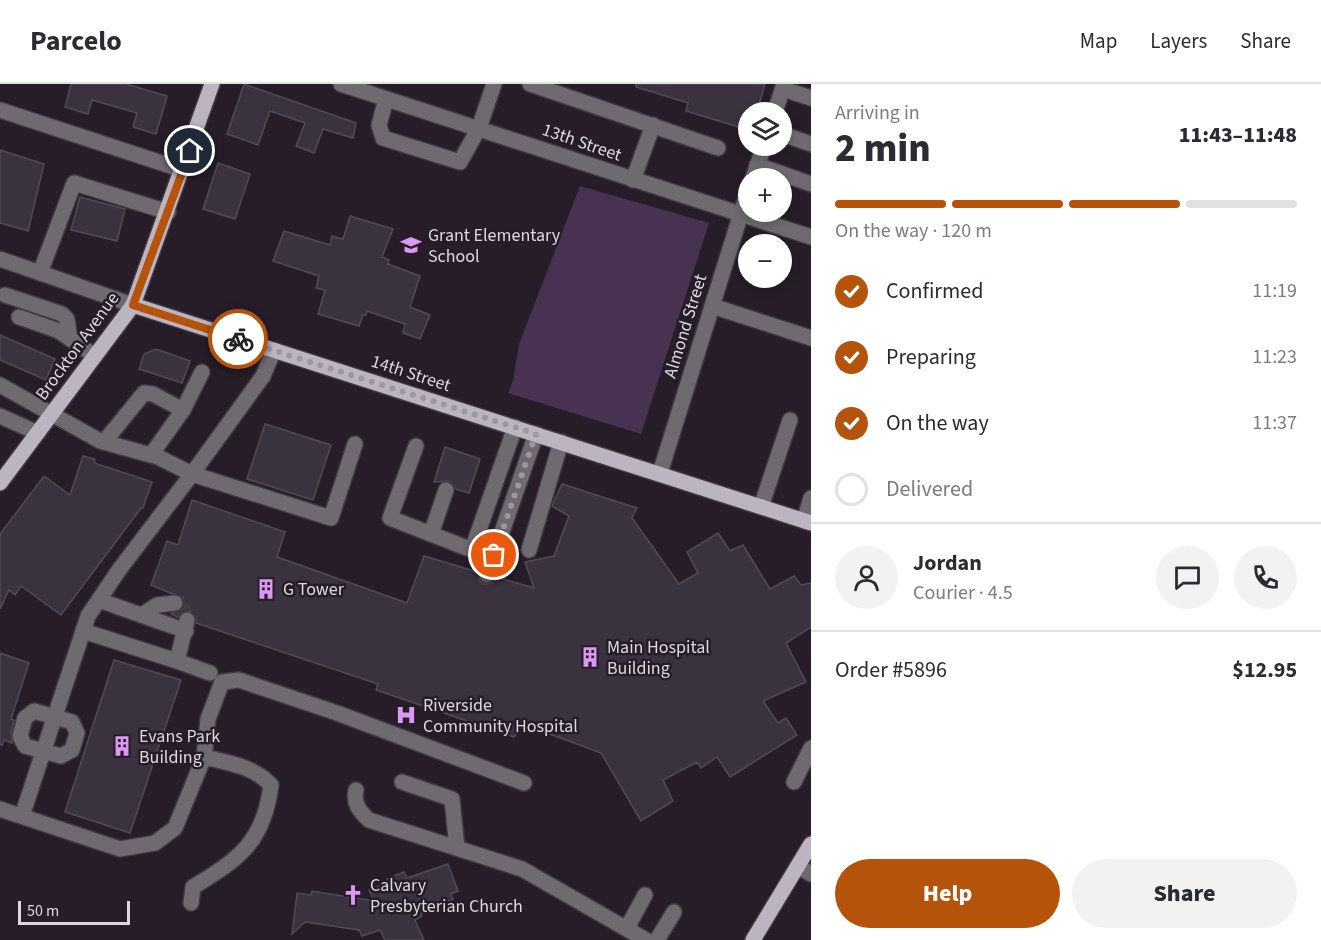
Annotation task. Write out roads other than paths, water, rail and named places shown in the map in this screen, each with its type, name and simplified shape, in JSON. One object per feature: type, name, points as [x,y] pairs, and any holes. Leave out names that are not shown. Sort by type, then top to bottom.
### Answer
[{"type":"main road","name":"Brockton Avenue","points":[[0,483],[133,305],[212,84]]},
{"type":"main road","name":"14th Street","points":[[133,305],[807,522]]},
{"type":"main road","points":[[753,940],[804,870],[811,844]]},
{"type":"street","name":"13th Street","points":[[340,84],[738,214]]},
{"type":"street","points":[[386,99],[379,125],[382,138],[460,162],[479,128],[494,84]]},
{"type":"street","points":[[530,84],[718,148]]},
{"type":"street","points":[[778,102],[784,86],[811,98]]},
{"type":"street","points":[[0,110],[183,170]]},
{"type":"street","points":[[633,180],[652,125]]},
{"type":"street","points":[[792,137],[811,144]]},
{"type":"street","points":[[792,180],[811,184]]},
{"type":"street","points":[[40,273],[74,183],[168,212]]},
{"type":"street","name":"Almond Street","points":[[660,473],[738,222]]},
{"type":"street","name":"13th Street","points":[[763,222],[811,237]]},
{"type":"street","name":"14th Street","points":[[0,259],[133,305]]},
{"type":"street","points":[[5,295],[62,314],[67,319],[70,339]]},
{"type":"street","points":[[712,306],[811,338]]},
{"type":"street","points":[[19,317],[59,331],[95,356]]},
{"type":"street","points":[[22,816],[88,616],[263,376],[274,350]]},
{"type":"street","points":[[151,455],[183,410],[202,372]]},
{"type":"street","points":[[0,385],[104,442],[151,455],[192,474],[331,518],[355,444]]},
{"type":"street","points":[[104,442],[144,393],[153,394],[183,410]]},
{"type":"street","points":[[0,416],[38,433]]},
{"type":"street","points":[[761,507],[790,420]]},
{"type":"street","points":[[416,446],[390,518],[472,550],[515,427]]},
{"type":"street","points":[[487,574],[536,434]]},
{"type":"street","points":[[529,550],[561,442]]},
{"type":"street","points":[[431,534],[446,490]]},
{"type":"street","points":[[807,522],[811,498]]},
{"type":"street","points":[[99,600],[142,615],[187,626],[177,661]]},
{"type":"street","points":[[142,615],[157,605],[175,603]]},
{"type":"street","points":[[83,632],[210,673]]},
{"type":"street","points":[[0,809],[120,849],[155,843],[175,828],[204,757],[208,719],[222,682],[239,680],[337,713],[524,783]]},
{"type":"street","points":[[34,711],[55,716],[72,722],[77,733],[72,750],[61,756],[25,746],[20,736],[25,718],[34,711]]},
{"type":"street","points":[[794,782],[811,748]]},
{"type":"street","points":[[191,903],[193,887],[231,864],[255,838],[268,812],[271,785],[261,774],[238,765],[204,757]]},
{"type":"street","points":[[402,782],[452,799],[457,848]]},
{"type":"street","points":[[356,790],[355,802],[359,811],[369,820],[522,869],[646,940]]},
{"type":"street","points":[[627,928],[645,895]]},
{"type":"street","points":[[657,940],[675,912]]},
{"type":"tunnel","points":[[175,603],[187,612],[187,620]]},
{"type":"place","name":"Grant Elementary School","points":[[411,245]]},
{"type":"place","name":"G Tower","points":[[266,589]]},
{"type":"place","name":"Main Hospital Building","points":[[590,657]]},
{"type":"place","name":"Riverside Community Hospital","points":[[406,715]]},
{"type":"place","name":"Evans Park Building","points":[[122,746]]},
{"type":"place","name":"Calvary Presbyterian Church","points":[[353,895]]}]
